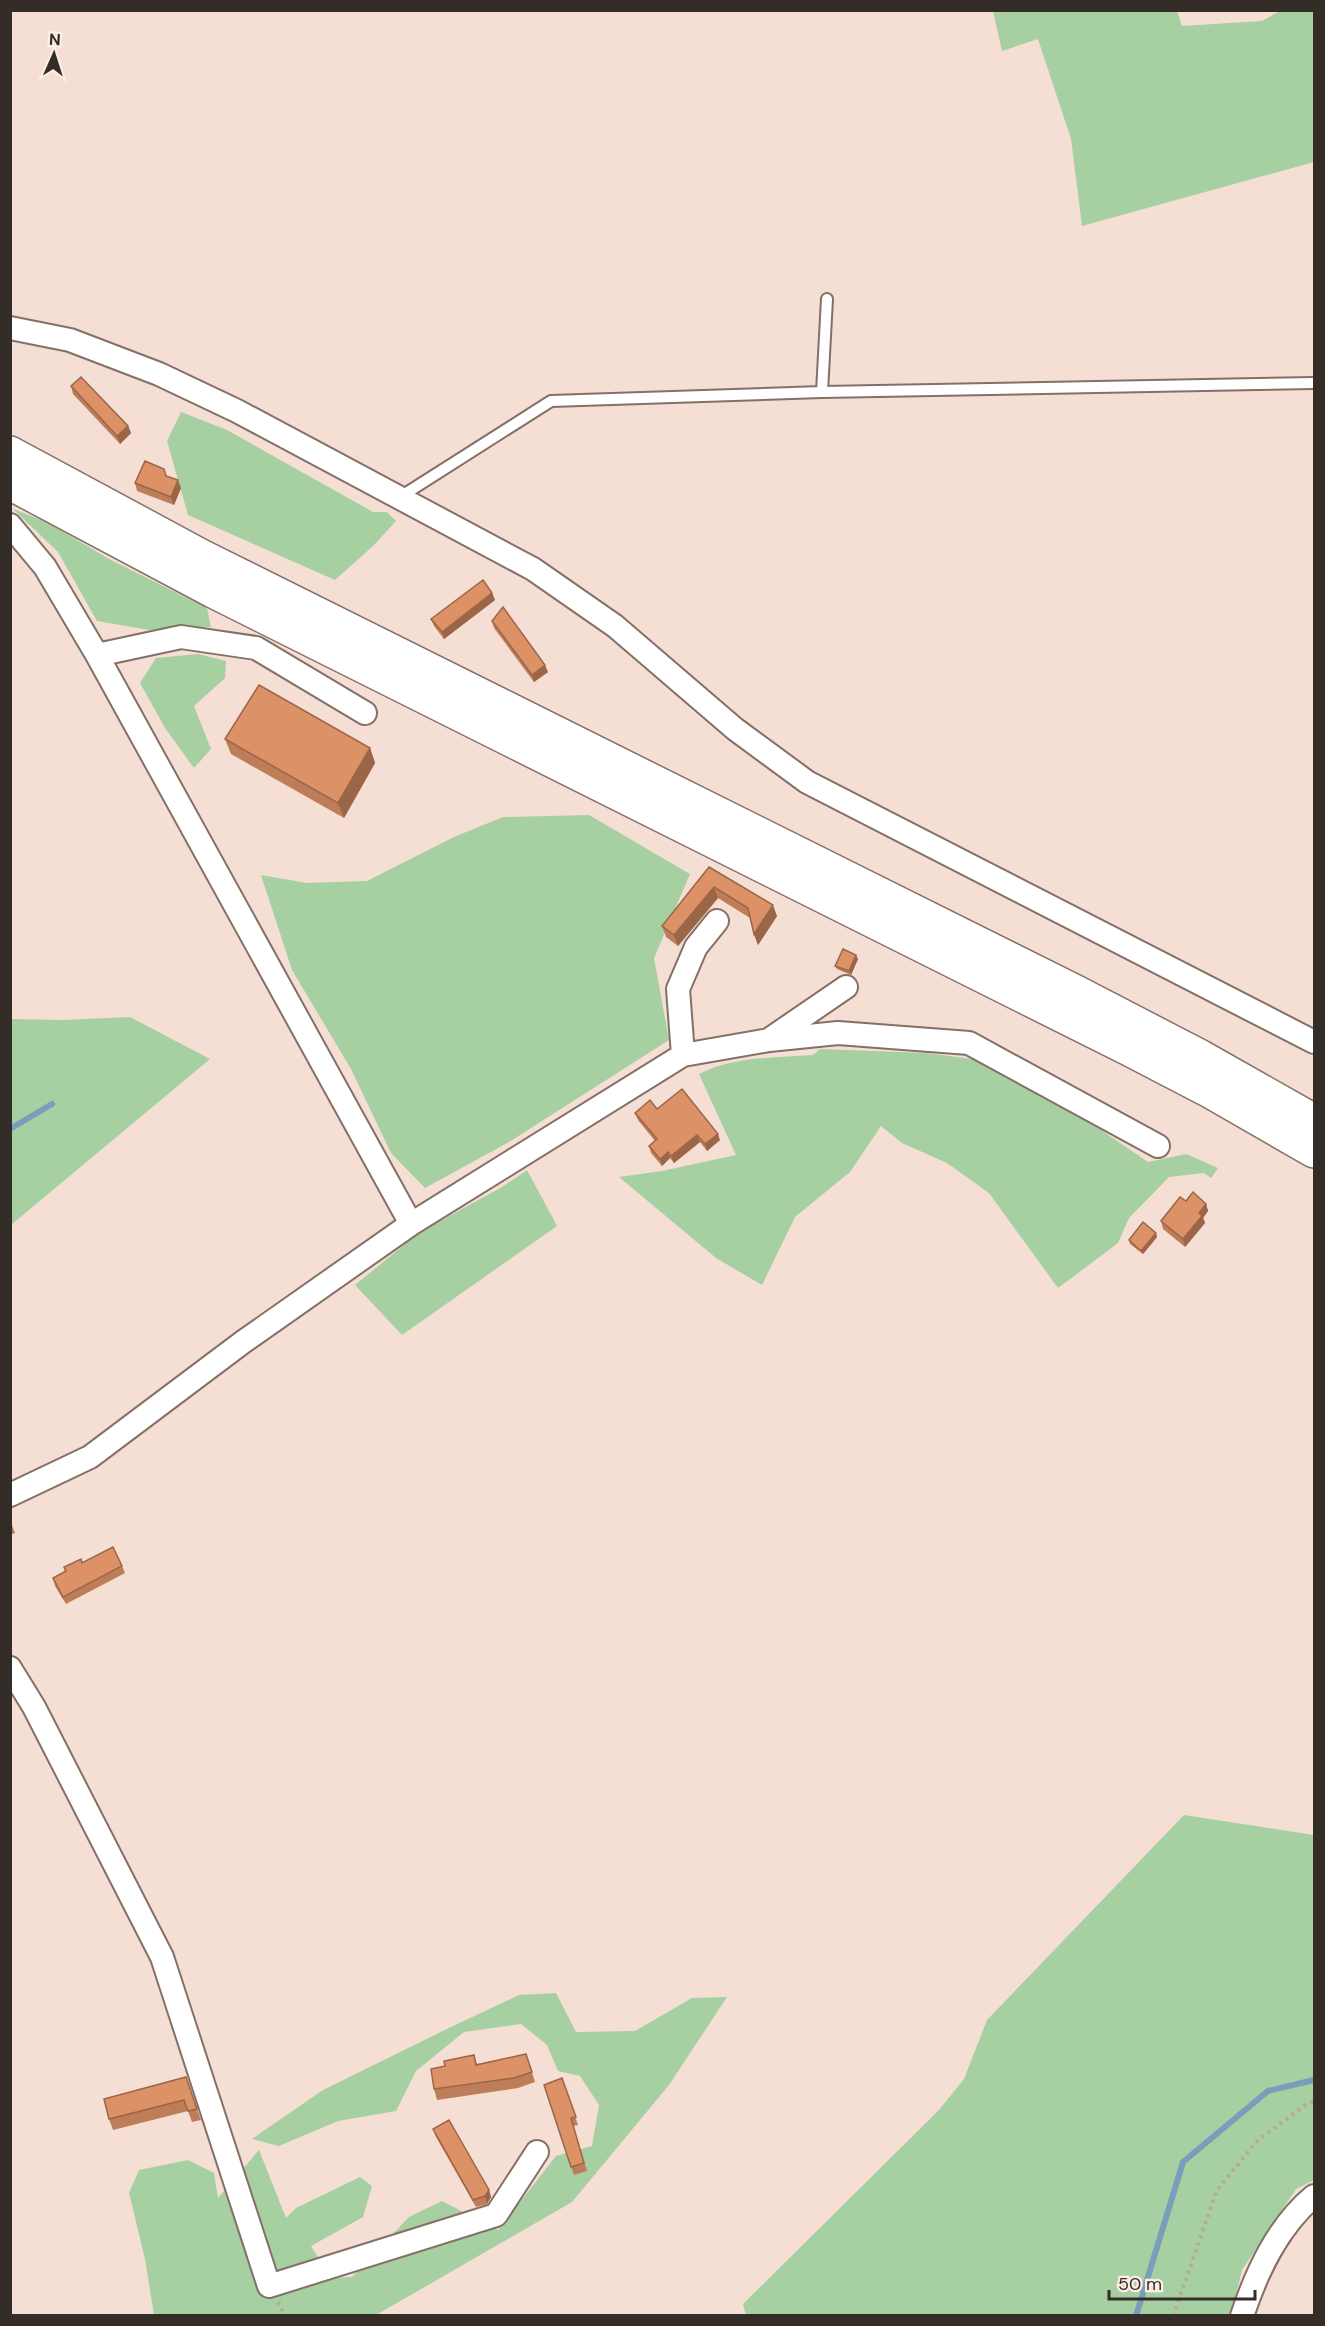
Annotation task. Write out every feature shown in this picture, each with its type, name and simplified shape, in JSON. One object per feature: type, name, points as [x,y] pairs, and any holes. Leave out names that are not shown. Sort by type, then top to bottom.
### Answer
[{"type":"highway","points":[[10,453],[212,561],[1076,992],[1201,1057],[1314,1121]]},
{"type":"highway","points":[[10,483],[213,591],[1129,1049],[1208,1090],[1314,1151]]},
{"type":"street","points":[[10,328],[70,340],[159,374],[237,411],[533,569],[615,626],[735,729],[807,782],[1314,1042]]},
{"type":"street","points":[[10,525],[45,567],[97,655],[411,1224]]},
{"type":"street","points":[[97,655],[181,637],[256,648],[365,713]]},
{"type":"street","points":[[683,1055],[678,989],[696,946],[717,921]]},
{"type":"street","points":[[769,1040],[846,987]]},
{"type":"street","points":[[10,1495],[90,1457],[243,1342],[411,1224],[683,1055],[769,1040],[838,1033],[969,1043],[1158,1146]]},
{"type":"street","points":[[10,1668],[34,1707],[162,1957],[269,2286],[496,2215],[537,2152]]},
{"type":"street","points":[[1242,2316],[1264,2261],[1283,2229],[1301,2207],[1314,2196]]},
{"type":"lane","points":[[822,392],[827,299]]},
{"type":"lane","points":[[400,497],[551,401],[822,392],[1314,383]]},
{"type":"path","points":[[1173,2316],[1217,2190],[1258,2140],[1308,2103],[1314,2102]]},
{"type":"green space","points":[[993,11],[1177,11],[1182,26],[1262,21],[1280,11],[1314,11],[1314,162],[1082,226],[1071,139],[1038,39],[1002,51]]},
{"type":"green space","points":[[181,412],[227,430],[373,512],[387,512],[396,521],[373,546],[335,580],[188,515],[167,441]]},
{"type":"green space","points":[[13,509],[47,522],[109,559],[207,608],[211,627],[149,630],[97,621],[58,552]]},
{"type":"green space","points":[[198,654],[226,661],[225,678],[194,706],[211,749],[194,768],[165,728],[140,683],[156,658]]},
{"type":"green space","points":[[589,815],[690,874],[654,958],[669,1040],[509,1142],[425,1188],[391,1153],[351,1069],[292,970],[261,875],[307,883],[367,881],[454,837],[503,817]]},
{"type":"green space","points":[[130,1017],[210,1059],[11,1225],[11,1019],[64,1020]]},
{"type":"green space","points":[[820,1049],[926,1053],[979,1060],[1063,1104],[1148,1162],[1186,1154],[1218,1168],[1211,1178],[1204,1173],[1169,1177],[1129,1218],[1118,1243],[1058,1288],[989,1193],[947,1163],[902,1143],[881,1126],[850,1172],[795,1217],[762,1285],[716,1258],[619,1177],[662,1171],[736,1155],[699,1074],[740,1061],[813,1055]]},
{"type":"green space","points":[[527,1170],[557,1226],[402,1335],[355,1285],[420,1232],[502,1187]]},
{"type":"green space","points":[[1184,1815],[1314,1835],[1314,2180],[1296,2189],[1242,2270],[1231,2315],[746,2315],[743,2304],[939,2110],[964,2079],[987,2020]]},
{"type":"green space","points":[[556,1993],[576,2032],[635,2031],[692,1998],[727,1997],[669,2085],[572,2202],[376,2315],[154,2315],[145,2259],[129,2193],[139,2170],[188,2160],[214,2173],[218,2198],[259,2150],[286,2218],[296,2208],[360,2177],[372,2186],[363,2217],[311,2246],[331,2278],[352,2277],[409,2217],[442,2201],[498,2230],[556,2156],[592,2146],[599,2105],[580,2076],[558,2071],[547,2045],[521,2024],[464,2032],[416,2071],[396,2111],[338,2121],[279,2146],[252,2139],[323,2090],[451,2027],[519,1995]]},
{"type":"building","points":[[81,377],[128,426],[117,436],[71,386]]},
{"type":"building","points":[[145,461],[164,469],[166,476],[178,480],[171,497],[135,483]]},
{"type":"building","points":[[483,580],[492,593],[442,632],[431,619]]},
{"type":"building","points":[[503,607],[545,665],[532,675],[492,621]]},
{"type":"building","points":[[259,685],[370,748],[338,803],[225,739]]},
{"type":"building","points":[[709,867],[773,905],[754,934],[748,908],[714,887],[674,935],[662,926]]},
{"type":"building","points":[[843,949],[856,955],[849,971],[835,966]]},
{"type":"building","points":[[682,1089],[718,1134],[705,1144],[697,1135],[671,1156],[668,1152],[660,1159],[649,1146],[657,1139],[635,1113],[650,1100],[657,1109]]},
{"type":"building","points":[[1193,1192],[1206,1204],[1199,1213],[1202,1216],[1183,1239],[1161,1221],[1180,1197],[1186,1201]]},
{"type":"building","points":[[1143,1222],[1156,1233],[1141,1251],[1129,1240]]},
{"type":"building","points":[[113,1547],[122,1566],[63,1597],[53,1578],[66,1571],[64,1567],[81,1559],[82,1563]]},
{"type":"building","points":[[526,2054],[532,2072],[514,2078],[434,2089],[431,2069],[445,2066],[444,2061],[474,2055],[476,2065]]},
{"type":"building","points":[[186,2077],[197,2109],[188,2111],[184,2100],[109,2119],[104,2099]]},
{"type":"building","points":[[562,2078],[576,2117],[571,2118],[584,2163],[571,2167],[544,2085]]},
{"type":"building","points":[[449,2120],[489,2190],[485,2196],[473,2200],[433,2129]]},
{"type":"waterway","points":[[10,1129],[52,1104]]},
{"type":"waterway","points":[[1136,2316],[1183,2162],[1268,2091],[1314,2080]]}]
